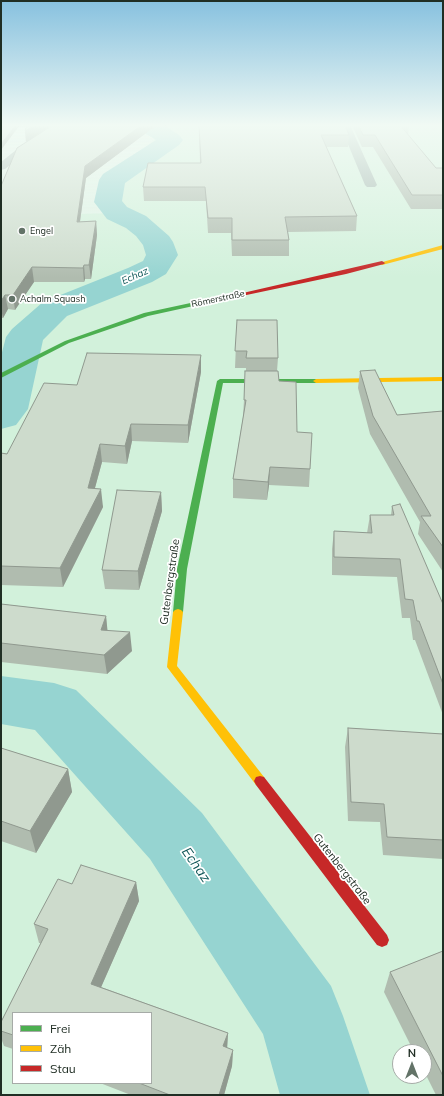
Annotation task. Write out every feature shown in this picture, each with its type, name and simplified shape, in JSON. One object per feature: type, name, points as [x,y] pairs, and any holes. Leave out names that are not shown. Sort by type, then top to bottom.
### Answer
[{"type":"street","points":[[367,176],[370,185]]},
{"type":"street","name":"Römerstraße","points":[[1,376],[67,342],[146,314],[346,272],[443,247]]},
{"type":"street","name":"Gutenbergstraße","points":[[382,940],[172,666],[182,569],[220,381],[360,381],[443,379]]},
{"type":"shaded area","points":[[123,176],[443,176],[443,1095],[1,1095],[1,216],[114,213],[116,185]]},
{"type":"building","points":[[5,176],[84,176],[77,222],[96,221],[89,265],[84,265],[83,268],[32,267],[13,295],[5,295],[1,301],[1,186]]},
{"type":"building","points":[[145,176],[339,176],[357,216],[285,217],[289,240],[232,240],[232,218],[208,218],[205,187],[143,187]]},
{"type":"building","points":[[400,176],[443,176],[443,195],[412,195]]},
{"type":"building","points":[[237,320],[277,320],[278,358],[246,358],[247,351],[235,351]]},
{"type":"building","points":[[87,353],[201,355],[188,425],[131,424],[125,446],[100,444],[88,488],[101,489],[60,568],[1,566],[1,453],[7,454],[44,383],[77,385]]},
{"type":"building","points":[[375,370],[397,415],[443,411],[443,547],[421,516],[431,516],[373,416],[360,371]]},
{"type":"building","points":[[245,371],[278,371],[279,381],[296,382],[297,432],[312,433],[310,469],[270,467],[268,482],[233,479],[246,400],[244,400]]},
{"type":"building","points":[[117,490],[161,492],[138,571],[102,570]]},
{"type":"building","points":[[400,504],[443,604],[443,684],[419,621],[417,621],[413,600],[405,599],[400,559],[334,557],[334,531],[372,533],[370,515],[394,515],[392,506]]},
{"type":"building","points":[[1,604],[106,616],[101,630],[130,632],[104,655],[1,643]]},
{"type":"building","points":[[348,728],[443,734],[443,840],[387,837],[384,804],[351,802]]},
{"type":"building","points":[[1,748],[68,769],[30,831],[1,821]]},
{"type":"building","points":[[81,865],[136,882],[91,984],[228,1033],[223,1046],[233,1050],[219,1095],[170,1095],[142,1084],[152,1084],[152,1012],[12,1012],[12,1035],[1,1031],[1,1022],[48,929],[34,924],[58,879],[72,884]]},
{"type":"building","points":[[443,951],[443,1076],[432,1054],[432,1044],[427,1044],[390,972]]},
{"type":"waterway","name":"Echaz","points":[[1,416],[7,409],[25,337],[55,309],[140,275],[155,267],[162,255],[158,242],[146,230],[136,222],[117,213],[108,202],[112,180],[118,176]]},
{"type":"waterway","name":"Echaz","points":[[1,700],[54,708],[176,836],[301,1016],[325,1095]]},
{"type":"traffic: fast","points":[[1,376],[67,342],[146,314],[237,295]]},
{"type":"traffic: fast","points":[[178,612],[182,569],[220,381],[316,381]]},
{"type":"traffic: slow","points":[[382,263],[443,247]]},
{"type":"traffic: slow","points":[[316,381],[443,379]]},
{"type":"traffic: slow","points":[[178,612],[172,667],[260,781]]},
{"type":"traffic: jam","points":[[237,295],[382,263]]},
{"type":"traffic: jam","points":[[260,781],[382,940]]},
{"type":"place","name":"Engel","points":[[22,231]]},
{"type":"place","name":"Achalm Squash","points":[[12,299]]}]
